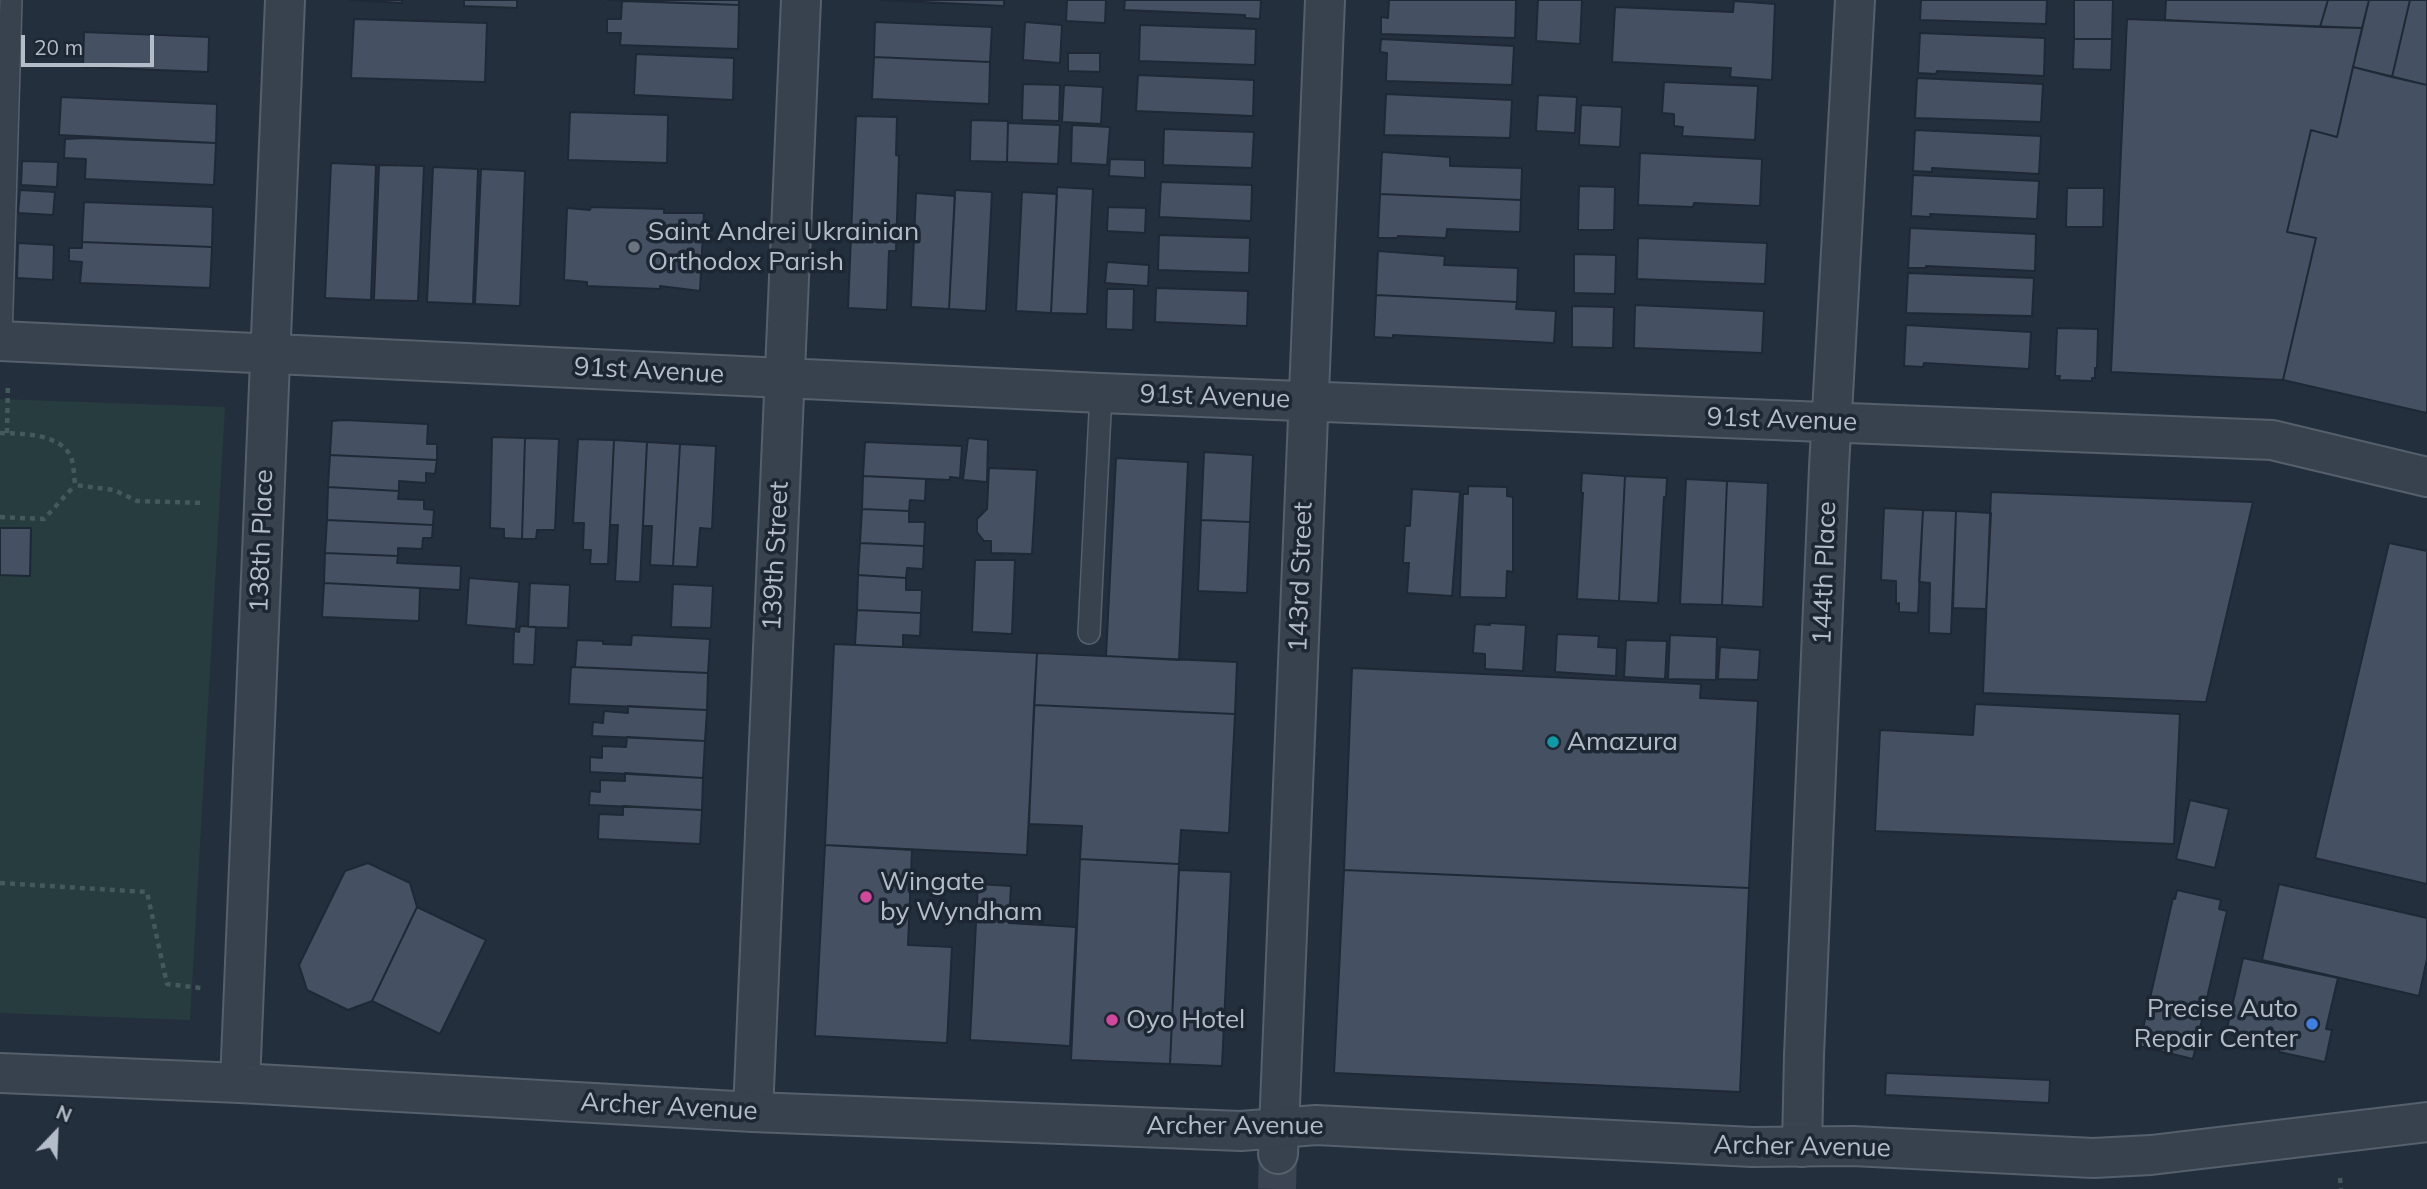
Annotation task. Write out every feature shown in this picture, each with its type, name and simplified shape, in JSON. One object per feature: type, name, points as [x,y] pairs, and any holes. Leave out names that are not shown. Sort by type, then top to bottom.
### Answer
[{"type":"street","name":"138th Place","points":[[240,1083],[285,0]]},
{"type":"street","name":"139th Street","points":[[753,1112],[801,0]]},
{"type":"street","name":"143rd Street","points":[[1279,1141],[1325,0]]},
{"type":"street","name":"144th Place","points":[[1802,1147],[1804,1042],[1832,423],[1856,0]]},
{"type":"street","name":"91st Avenue","points":[[1,341],[1101,393],[2272,440],[2427,477]]},
{"type":"street","name":"Archer Avenue","points":[[0,1073],[240,1083],[753,1112],[1241,1131],[1279,1141],[1316,1125],[1725,1146],[1853,1146],[2055,1157],[2122,1158],[2427,1122]]},
{"type":"lane","points":[[1,341],[10,0]]},
{"type":"lane","points":[[1089,633],[1101,393]]},
{"type":"path","points":[[7,433],[8,383]]},
{"type":"path","points":[[0,433],[41,437],[60,443],[71,458],[75,485]]},
{"type":"path","points":[[75,485],[114,490],[136,501],[205,503]]},
{"type":"path","points":[[0,517],[44,519],[75,485]]},
{"type":"path","points":[[0,883],[146,892],[167,984],[203,988]]},
{"type":"path","points":[[2340,1178],[2341,1189]]},
{"type":"green space","points":[[0,399],[225,407],[190,1020],[0,1013]]},
{"type":"building","points":[[350,0],[402,0],[402,3]]},
{"type":"building","points":[[464,0],[517,0],[517,8],[464,6]]},
{"type":"building","points":[[608,0],[739,0],[739,5]]},
{"type":"building","points":[[881,0],[1004,0],[1004,6]]},
{"type":"building","points":[[1067,0],[1106,0],[1105,23],[1066,21]]},
{"type":"building","points":[[1125,0],[1261,0],[1260,19],[1245,18],[1245,15],[1124,10]]},
{"type":"building","points":[[1389,0],[1516,0],[1515,38],[1381,34],[1381,17],[1388,18]]},
{"type":"building","points":[[1538,0],[1582,0],[1580,44],[1536,41]]},
{"type":"building","points":[[1921,0],[2047,0],[2046,24],[1920,20]]},
{"type":"building","points":[[2074,0],[2113,0],[2112,39],[2074,39]]},
{"type":"building","points":[[2166,0],[2328,0],[2320,27],[2165,20]]},
{"type":"building","points":[[2328,0],[2369,0],[2362,28],[2320,27]]},
{"type":"building","points":[[2369,0],[2410,0],[2392,77],[2353,67]]},
{"type":"building","points":[[2410,0],[2427,0],[2427,85],[2392,77]]},
{"type":"building","points":[[622,1],[739,5],[738,49],[620,45],[621,33],[607,33],[607,19],[621,19]]},
{"type":"building","points":[[1734,1],[1775,4],[1772,80],[1730,77],[1731,68],[1612,62],[1615,7],[1733,12]]},
{"type":"building","points":[[354,19],[487,23],[485,82],[351,78]]},
{"type":"building","points":[[2127,19],[2362,28],[2337,137],[2311,130],[2287,232],[2316,238],[2283,380],[2111,372]]},
{"type":"building","points":[[875,22],[992,27],[990,62],[874,57]]},
{"type":"building","points":[[1025,22],[1062,25],[1060,63],[1023,60]]},
{"type":"building","points":[[1140,25],[1256,29],[1255,65],[1139,61]]},
{"type":"building","points":[[84,32],[209,37],[208,72],[83,67]]},
{"type":"building","points":[[1920,33],[2045,38],[2044,76],[1937,71],[1936,74],[1918,73]]},
{"type":"building","points":[[1381,39],[1514,46],[1512,85],[1386,81],[1387,53],[1380,52]]},
{"type":"building","points":[[2074,39],[2112,39],[2111,70],[2073,69]]},
{"type":"building","points":[[1068,53],[1100,53],[1100,72],[1068,71]]},
{"type":"building","points":[[636,54],[734,58],[733,100],[634,95]]},
{"type":"building","points":[[874,57],[990,62],[989,104],[872,99]]},
{"type":"building","points":[[2353,67],[2427,85],[2427,413],[2283,380],[2316,238],[2287,232],[2311,130],[2337,137]]},
{"type":"building","points":[[1138,75],[1254,80],[1253,116],[1136,111]]},
{"type":"building","points":[[1917,78],[2043,84],[2041,122],[1915,118]]},
{"type":"building","points":[[1664,82],[1758,86],[1755,140],[1682,136],[1683,127],[1674,126],[1674,114],[1662,113]]},
{"type":"building","points":[[1023,84],[1060,85],[1059,121],[1022,120]]},
{"type":"building","points":[[1064,85],[1103,87],[1101,124],[1062,122]]},
{"type":"building","points":[[1386,94],[1512,100],[1510,138],[1384,135]]},
{"type":"building","points":[[1538,95],[1577,97],[1575,133],[1536,131]]},
{"type":"building","points":[[61,97],[217,104],[216,143],[59,135]]},
{"type":"building","points":[[1581,105],[1622,107],[1620,147],[1579,145]]},
{"type":"building","points":[[570,112],[668,115],[667,163],[568,160]]},
{"type":"building","points":[[856,116],[897,117],[896,155],[899,156],[896,251],[889,251],[887,310],[848,308]]},
{"type":"building","points":[[971,120],[1008,121],[1007,162],[970,161]]},
{"type":"building","points":[[1008,123],[1060,125],[1058,164],[1007,162]]},
{"type":"building","points":[[1072,125],[1110,127],[1107,165],[1071,163]]},
{"type":"building","points":[[1164,129],[1254,132],[1252,168],[1163,165]]},
{"type":"building","points":[[1915,130],[2041,136],[2039,174],[1932,168],[1932,172],[1913,171]]},
{"type":"building","points":[[65,139],[216,143],[214,185],[85,179],[86,159],[64,158]]},
{"type":"building","points":[[1382,152],[1450,157],[1450,166],[1522,168],[1521,200],[1380,194]]},
{"type":"building","points":[[1640,153],[1762,159],[1760,206],[1694,203],[1693,207],[1638,205]]},
{"type":"building","points":[[1110,159],[1145,160],[1145,178],[1109,176]]},
{"type":"building","points":[[22,161],[58,162],[57,187],[21,185]]},
{"type":"building","points":[[331,163],[376,165],[371,300],[325,298]]},
{"type":"building","points":[[379,165],[424,166],[418,301],[374,300]]},
{"type":"building","points":[[433,167],[478,169],[473,304],[427,302]]},
{"type":"building","points":[[481,169],[525,171],[520,306],[475,304]]},
{"type":"building","points":[[1913,175],[2039,181],[2037,219],[1930,214],[1931,217],[1911,216]]},
{"type":"building","points":[[1161,182],[1252,185],[1251,221],[1159,217]]},
{"type":"building","points":[[1579,186],[1615,187],[1614,230],[1578,230]]},
{"type":"building","points":[[1057,187],[1093,189],[1087,314],[1051,313]]},
{"type":"building","points":[[2067,188],[2104,188],[2103,227],[2066,227]]},
{"type":"building","points":[[20,190],[55,192],[53,215],[18,213]]},
{"type":"building","points":[[955,190],[992,192],[986,311],[949,309]]},
{"type":"building","points":[[1022,192],[1057,194],[1051,313],[1016,311]]},
{"type":"building","points":[[916,193],[955,196],[949,309],[911,307]]},
{"type":"building","points":[[1380,194],[1521,200],[1520,232],[1447,229],[1446,238],[1378,238]]},
{"type":"building","points":[[84,202],[213,207],[212,247],[82,242]]},
{"type":"building","name":"Saint Andrei Ukrainian Orthodox Parish","points":[[591,207],[664,209],[664,213],[704,213],[700,291],[660,286],[660,289],[587,286],[587,282],[564,280],[567,208],[590,210]]},
{"type":"building","points":[[1108,207],[1146,208],[1145,233],[1107,231]]},
{"type":"building","points":[[1910,228],[2036,234],[2035,271],[1926,266],[1908,268]]},
{"type":"building","points":[[1159,235],[1250,238],[1249,273],[1158,270]]},
{"type":"building","points":[[1638,238],[1767,243],[1765,284],[1637,279]]},
{"type":"building","points":[[82,242],[212,247],[210,288],[80,283],[82,262],[69,261],[69,248],[82,248]]},
{"type":"building","points":[[18,243],[54,245],[53,280],[17,278]]},
{"type":"building","points":[[1378,251],[1445,256],[1444,265],[1518,268],[1517,302],[1376,295]]},
{"type":"building","points":[[1574,254],[1616,255],[1615,294],[1574,293]]},
{"type":"building","points":[[1107,262],[1149,265],[1148,286],[1105,283]]},
{"type":"building","points":[[1908,273],[2034,278],[2032,316],[1906,313]]},
{"type":"building","points":[[1156,288],[1248,291],[1247,326],[1155,322]]},
{"type":"building","points":[[1107,289],[1134,289],[1133,330],[1106,329]]},
{"type":"building","points":[[1376,295],[1517,302],[1516,309],[1556,311],[1554,343],[1393,335],[1393,338],[1374,337]]},
{"type":"building","points":[[1635,305],[1764,311],[1762,353],[1634,348]]},
{"type":"building","points":[[1572,306],[1614,307],[1613,348],[1572,347]]},
{"type":"building","points":[[1906,325],[2031,332],[2029,369],[1924,363],[1923,367],[1904,366]]},
{"type":"building","points":[[2057,328],[2098,329],[2097,368],[2092,381],[2059,380],[2060,376],[2055,376]]},
{"type":"building","points":[[332,421],[428,424],[427,444],[437,444],[437,460],[330,455]]},
{"type":"building","points":[[492,437],[525,438],[522,539],[504,538],[504,529],[490,528]]},
{"type":"building","points":[[525,438],[559,439],[555,530],[537,530],[536,539],[522,539]]},
{"type":"building","points":[[968,438],[988,440],[987,482],[963,480]]},
{"type":"building","points":[[578,439],[614,440],[608,564],[590,564],[591,550],[583,550],[584,523],[573,523]]},
{"type":"building","points":[[614,440],[647,442],[640,582],[615,581],[618,525],[610,525]]},
{"type":"building","points":[[647,442],[680,444],[673,566],[650,565],[652,526],[643,526]]},
{"type":"building","points":[[865,442],[962,446],[960,478],[950,477],[950,480],[863,476]]},
{"type":"building","points":[[680,444],[716,446],[712,529],[700,528],[697,567],[673,566]]},
{"type":"building","points":[[1204,452],[1253,455],[1250,522],[1201,520]]},
{"type":"building","points":[[330,455],[437,460],[435,474],[426,473],[426,483],[399,481],[399,491],[328,487]]},
{"type":"building","points":[[1116,458],[1188,462],[1179,660],[1106,656]]},
{"type":"building","points":[[989,468],[1037,470],[1032,554],[991,553],[991,541],[984,541],[977,532],[977,519],[987,509]]},
{"type":"building","points":[[1582,473],[1625,476],[1619,601],[1577,599]]},
{"type":"building","points":[[863,476],[926,479],[925,501],[910,500],[909,511],[862,509]]},
{"type":"building","points":[[1625,476],[1667,478],[1658,603],[1619,601]]},
{"type":"building","points":[[1686,479],[1727,481],[1722,605],[1680,604]]},
{"type":"building","points":[[1727,481],[1768,483],[1763,607],[1722,605]]},
{"type":"building","points":[[1468,486],[1507,487],[1507,496],[1513,497],[1513,572],[1507,571],[1506,598],[1460,597],[1463,494],[1468,494]]},
{"type":"building","points":[[328,487],[399,491],[398,499],[424,500],[424,509],[434,510],[433,525],[327,520]]},
{"type":"building","points":[[1412,489],[1460,492],[1452,596],[1407,593],[1409,563],[1403,563],[1405,526],[1410,526]]},
{"type":"building","points":[[1991,492],[2253,502],[2206,702],[1983,693]]},
{"type":"building","points":[[1884,508],[1923,510],[1918,613],[1899,612],[1899,603],[1896,604],[1896,581],[1881,580]]},
{"type":"building","points":[[862,509],[909,511],[909,522],[925,522],[924,546],[860,543]]},
{"type":"building","points":[[1923,510],[1956,511],[1951,634],[1929,633],[1930,583],[1919,582]]},
{"type":"building","points":[[1956,511],[1991,513],[1986,609],[1953,608]]},
{"type":"building","points":[[327,520],[433,525],[432,538],[423,538],[422,549],[398,548],[398,556],[325,553]]},
{"type":"building","points":[[1201,520],[1250,522],[1247,593],[1198,591]]},
{"type":"building","points":[[0,528],[31,528],[30,576],[0,575]]},
{"type":"building","points":[[860,543],[924,546],[923,569],[907,568],[906,578],[858,575]]},
{"type":"building","points":[[2389,543],[2427,551],[2427,884],[2315,858]]},
{"type":"building","points":[[325,553],[398,556],[397,563],[461,566],[460,590],[324,583]]},
{"type":"building","points":[[975,560],[1015,560],[1012,634],[972,632]]},
{"type":"building","points":[[858,575],[906,578],[906,590],[922,590],[921,613],[857,610]]},
{"type":"building","points":[[469,578],[519,582],[516,629],[466,625]]},
{"type":"building","points":[[324,583],[420,588],[419,621],[322,617]]},
{"type":"building","points":[[530,583],[570,585],[568,628],[528,627]]},
{"type":"building","points":[[673,584],[713,586],[711,628],[671,627]]},
{"type":"building","points":[[857,610],[921,613],[920,636],[903,635],[903,647],[855,645]]},
{"type":"building","points":[[1489,623],[1526,625],[1523,671],[1485,669],[1485,654],[1473,653],[1475,624],[1490,625]]},
{"type":"building","points":[[520,626],[536,627],[534,665],[513,664],[514,631],[519,632]]},
{"type":"building","points":[[1557,634],[1599,636],[1598,647],[1617,648],[1616,676],[1555,672]]},
{"type":"building","points":[[632,635],[710,639],[708,673],[575,667],[577,640],[631,645]]},
{"type":"building","points":[[1670,635],[1717,637],[1716,680],[1668,679]]},
{"type":"building","points":[[1626,640],[1667,641],[1665,679],[1624,677]]},
{"type":"building","points":[[834,644],[1037,653],[1027,855],[825,845]]},
{"type":"building","points":[[1720,647],[1760,650],[1758,680],[1718,679]]},
{"type":"building","points":[[1037,653],[1237,662],[1235,714],[1034,705]]},
{"type":"building","points":[[571,667],[708,673],[707,710],[569,704]]},
{"type":"building","name":"Amazura","points":[[1352,668],[1701,684],[1700,698],[1758,701],[1749,888],[1344,870]]},
{"type":"building","points":[[1975,704],[2180,714],[2174,844],[1875,831],[1880,730],[1973,735]]},
{"type":"building","points":[[1034,705],[1235,714],[1229,833],[1181,830],[1179,864],[1080,859],[1082,826],[1029,824]]},
{"type":"building","points":[[628,706],[707,710],[705,741],[592,736],[593,722],[603,723],[604,711],[628,713]]},
{"type":"building","points":[[627,737],[705,741],[703,778],[590,772],[590,757],[602,758],[602,746],[626,747]]},
{"type":"building","points":[[625,773],[703,778],[702,810],[589,805],[590,791],[600,792],[600,780],[625,781]]},
{"type":"building","points":[[2190,800],[2229,809],[2215,868],[2176,859]]},
{"type":"building","points":[[623,806],[702,810],[700,844],[598,839],[599,814],[623,815]]},
{"type":"building","name":"Wingate by Wyndham","points":[[825,845],[912,850],[908,945],[952,947],[947,1043],[815,1036]]},
{"type":"building","points":[[1080,859],[1179,864],[1170,1064],[1071,1060]]},
{"type":"building","points":[[368,863],[410,883],[417,907],[372,1001],[348,1010],[307,990],[299,965],[345,871]]},
{"type":"building","points":[[1179,870],[1231,872],[1222,1066],[1170,1064]]},
{"type":"building","points":[[1344,870],[1749,888],[1740,1092],[1334,1073]]},
{"type":"building","points":[[978,884],[1011,886],[1009,923],[1076,927],[1070,1046],[970,1040]]},
{"type":"building","points":[[2279,884],[2427,918],[2427,959],[2419,996],[2262,960]]},
{"type":"building","points":[[2177,890],[2221,900],[2219,909],[2227,911],[2193,1059],[2139,1046]]},
{"type":"building","points":[[417,907],[486,940],[440,1034],[372,1001]]},
{"type":"building","points":[[2243,958],[2338,978],[2326,1029],[2332,1030],[2325,1062],[2279,1052],[2280,1045],[2226,1033]]},
{"type":"building","points":[[1886,1073],[2050,1080],[2049,1103],[1885,1095]]},
{"type":"tunnel","points":[[1277,1189],[1278,1154]]},
{"type":"place","name":"Saint Andrei Ukrainian Orthodox Parish","points":[[634,247]]},
{"type":"place","name":"Amazura","points":[[1553,742]]},
{"type":"place","name":"Wingate by Wyndham","points":[[866,897]]},
{"type":"place","name":"Oyo Hotel","points":[[1112,1020]]},
{"type":"place","name":"Precise Auto Repair Center","points":[[2312,1024]]}]
